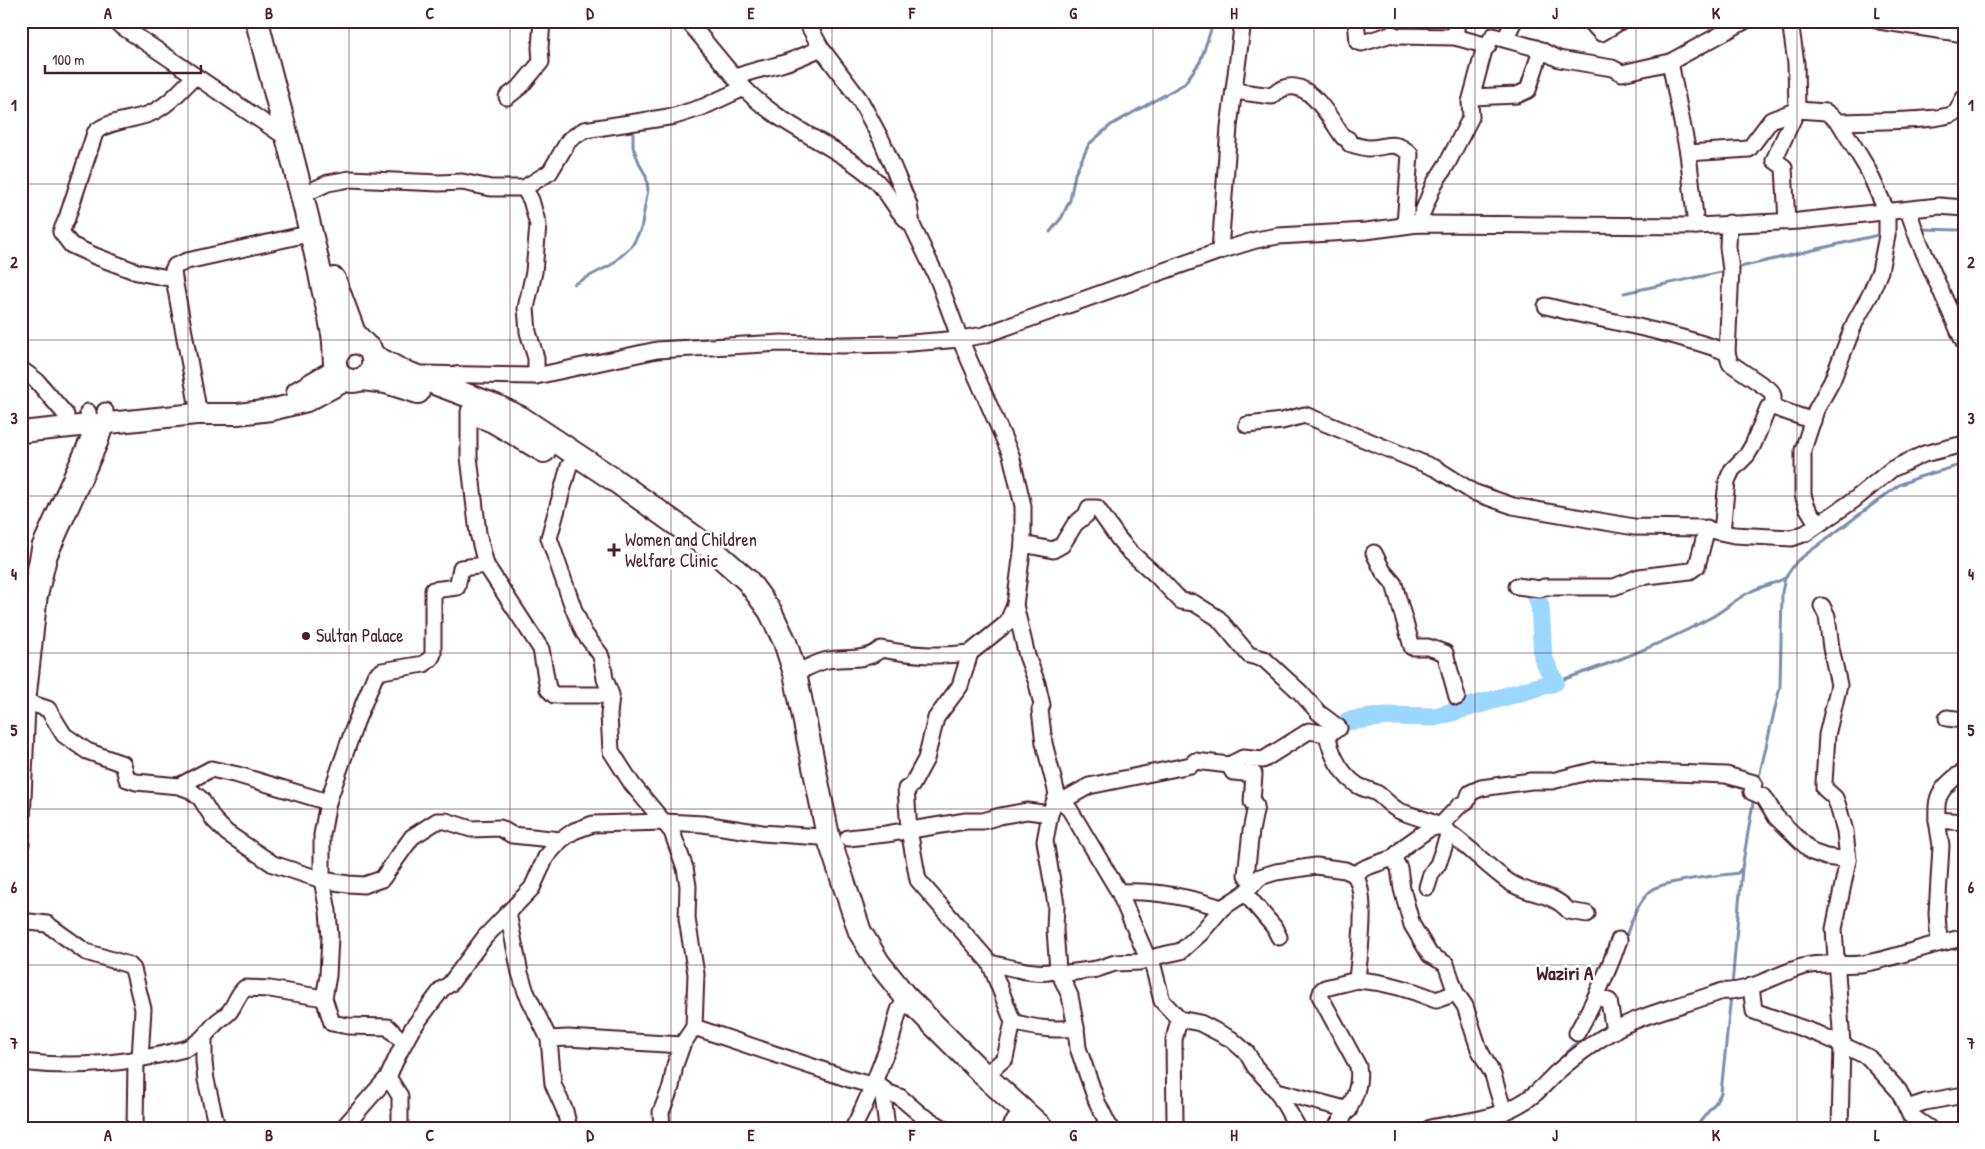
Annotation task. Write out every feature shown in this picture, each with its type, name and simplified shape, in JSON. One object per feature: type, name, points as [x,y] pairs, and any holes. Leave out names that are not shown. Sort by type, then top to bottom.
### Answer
[{"type":"highway","points":[[257,21],[312,233],[333,330],[345,371]]},
{"type":"highway","points":[[269,21],[337,289],[354,333],[369,350],[372,369],[345,371]]},
{"type":"highway","points":[[345,371],[344,344],[358,342],[402,371],[496,406],[521,418],[613,479],[714,552],[748,581],[782,634],[795,672],[828,836],[860,932],[878,962],[905,996],[985,1076],[1042,1128]]},
{"type":"highway","points":[[345,371],[406,388],[493,421],[569,466],[691,548],[720,571],[750,600],[760,615],[774,644],[793,710],[832,894],[847,935],[859,957],[879,985],[1017,1125]]},
{"type":"main road","points":[[21,432],[197,403],[238,402],[287,396],[345,371]]},
{"type":"main road","points":[[21,420],[66,415],[97,418],[238,414],[289,406],[307,401],[345,371]]},
{"type":"street","points":[[114,21],[287,138]]},
{"type":"street","points":[[507,97],[521,86],[541,62],[542,21]]},
{"type":"street","points":[[688,21],[740,83],[773,113],[800,132],[852,162],[874,179],[886,192],[901,216],[912,224]]},
{"type":"street","points":[[806,21],[821,48],[860,100],[875,127],[900,181],[909,205],[912,224],[939,282],[960,340],[1012,455],[1023,506],[1023,544],[1016,605],[1027,656],[1037,682],[1042,705],[1040,710],[1044,743],[1061,797],[1119,892],[1148,959],[1152,962],[1162,1001],[1179,1019],[1200,1023],[1231,1039],[1248,1053],[1255,1067],[1277,1091],[1298,1128]]},
{"type":"street","points":[[1220,251],[1225,170],[1243,21]]},
{"type":"street","points":[[1356,21],[1358,42],[1362,43],[1392,34],[1397,36],[1455,37],[1488,46]]},
{"type":"street","points":[[1455,37],[1457,21]]},
{"type":"street","points":[[1505,39],[1514,21]]},
{"type":"street","points":[[1590,21],[1601,33],[1621,21]]},
{"type":"street","points":[[1412,225],[1471,118],[1472,97],[1484,50],[1493,36],[1541,50],[1560,59],[1612,68],[1622,73],[1670,62],[1745,21]]},
{"type":"street","points":[[1787,222],[1784,167],[1774,160],[1797,110],[1796,63],[1790,21]]},
{"type":"street","points":[[1878,21],[1964,34]]},
{"type":"street","points":[[313,190],[328,183],[350,179],[462,182],[490,188],[524,188],[550,172],[569,140],[584,130],[675,116],[703,107],[740,83],[747,72],[802,58],[821,48]]},
{"type":"street","points":[[1472,97],[1517,95],[1528,90],[1541,50]]},
{"type":"street","points":[[1670,62],[1688,154],[1696,226]]},
{"type":"street","points":[[174,279],[137,272],[95,256],[71,245],[61,232],[95,133],[104,127],[149,114],[165,105],[195,76]]},
{"type":"street","points":[[1234,91],[1272,96],[1279,90],[1295,87],[1306,90],[1319,103],[1350,144],[1368,148],[1387,144],[1399,146],[1407,150],[1410,154],[1412,225]]},
{"type":"street","points":[[1839,122],[1903,120],[1947,116],[1955,113],[1964,98]]},
{"type":"street","points":[[1688,154],[1749,149],[1771,120],[1797,110],[1826,112],[1839,122],[1867,168],[1887,212],[1887,236],[1880,271],[1870,295],[1854,322],[1803,450],[1803,495],[1807,507],[1813,516],[1821,521]]},
{"type":"street","points":[[524,188],[531,200],[538,225],[534,272],[526,308],[528,332],[536,358],[536,376]]},
{"type":"street","points":[[412,374],[536,376],[657,350],[781,343],[841,345],[960,340],[984,334],[1220,251],[1256,240],[1278,236],[1366,231],[1412,225],[1696,226],[1787,222],[1939,206],[1964,208]]},
{"type":"street","points":[[1908,210],[1918,239],[1964,343]]},
{"type":"street","points":[[1729,224],[1728,247],[1731,270],[1727,353],[1730,362],[1771,391],[1774,407]]},
{"type":"street","points":[[197,403],[172,270],[181,263],[312,233]]},
{"type":"street","points":[[1546,306],[1660,331],[1727,353]]},
{"type":"street","points":[[21,369],[37,381],[66,415]]},
{"type":"street","points":[[1722,532],[1727,481],[1732,470],[1747,455],[1753,445],[1768,408],[1774,407],[1813,421]]},
{"type":"street","points":[[469,411],[469,457],[478,533],[486,566],[541,649],[548,689],[551,693],[554,695],[611,696]]},
{"type":"street","points":[[1247,425],[1282,421],[1305,415],[1437,469],[1473,492],[1513,506],[1634,526],[1707,528],[1734,535],[1792,538],[1806,533],[1854,500],[1892,469],[1924,454],[1964,444]]},
{"type":"street","points":[[21,644],[25,594],[40,546],[97,418]]},
{"type":"street","points":[[21,844],[24,700],[39,598],[49,556],[100,442],[97,418]]},
{"type":"street","points":[[569,466],[550,538],[574,610],[584,633],[600,654],[611,696],[609,714],[611,751],[632,784],[672,832],[685,868],[688,886],[687,919],[696,974],[694,1027],[682,1045],[675,1065],[671,1087],[661,1112],[650,1128]]},
{"type":"street","points":[[1023,544],[1053,550],[1062,545],[1075,524],[1086,515],[1089,508],[1098,508],[1118,538],[1181,601],[1194,603],[1218,618],[1249,655],[1264,659],[1300,692],[1319,713],[1339,728],[1327,734],[1308,731],[1262,760],[1243,758],[1229,765],[1195,761],[1191,765],[1089,786],[1061,797],[1050,814],[1045,841],[1056,904],[1055,930],[1059,972],[1070,996],[1078,1048],[1097,1102],[1110,1128]]},
{"type":"street","points":[[1517,586],[1540,589],[1544,586],[1614,587],[1639,577],[1690,571],[1696,566],[1707,528]]},
{"type":"street","points":[[1374,553],[1383,571],[1394,584],[1412,647],[1428,647],[1445,653],[1457,697]]},
{"type":"street","points":[[404,1043],[388,1027],[348,1026],[332,1022],[324,998],[328,976],[330,936],[328,911],[322,880],[322,835],[328,802],[356,722],[375,676],[382,671],[424,664],[431,658],[433,654],[433,590],[457,587],[461,568],[486,566]]},
{"type":"street","points":[[795,672],[828,660],[850,660],[874,655],[881,649],[907,654],[941,657],[970,653],[1007,623],[1016,605]]},
{"type":"street","points":[[1822,606],[1828,616],[1831,648],[1839,685],[1827,736],[1824,788],[1835,798],[1838,806],[1845,831],[1848,860],[1834,929],[1842,1044],[1840,1128]]},
{"type":"street","points":[[970,653],[960,686],[936,718],[926,759],[912,785],[906,789],[909,830],[918,880],[990,963],[1013,1022],[1005,1058],[985,1076]]},
{"type":"street","points":[[24,700],[48,709],[68,739],[92,754],[122,764],[127,779],[136,782],[179,786],[195,792],[214,820],[227,833],[273,864],[322,880],[364,885],[382,879],[412,837],[437,821],[446,821],[471,830],[500,828],[512,835],[561,840]]},
{"type":"street","points":[[1947,718],[1964,720]]},
{"type":"street","points":[[1327,734],[1330,749],[1341,769],[1357,785],[1377,794],[1399,811],[1444,829],[1510,882],[1528,892],[1549,896],[1560,902],[1569,911],[1587,914]]},
{"type":"street","points":[[1229,765],[1233,772],[1254,774],[1252,802],[1256,806],[1246,875],[1249,889],[1280,937]]},
{"type":"street","points":[[179,786],[211,769],[238,775],[328,802]]},
{"type":"street","points":[[1427,887],[1431,874],[1438,864],[1444,829],[1459,806],[1467,801],[1470,793],[1481,788],[1531,781],[1552,781],[1596,770],[1726,775],[1754,783],[1758,794],[1776,817],[1812,852],[1848,860]]},
{"type":"street","points":[[1939,942],[1937,914],[1941,846],[1936,806],[1942,788],[1959,773],[1964,772]]},
{"type":"street","points":[[848,838],[966,821],[983,821],[1027,811],[1050,814]]},
{"type":"street","points":[[1937,820],[1964,822]]},
{"type":"street","points":[[343,1128],[388,1077],[404,1043],[442,989],[450,984],[485,937],[532,888],[546,857],[561,840],[574,831],[592,824],[665,822],[703,824],[762,833],[820,837]]},
{"type":"street","points":[[1354,874],[1393,858],[1405,846],[1429,829],[1444,829]]},
{"type":"street","points":[[1393,858],[1399,868],[1402,889],[1412,925],[1430,954],[1446,964],[1456,993],[1465,1006],[1479,1049],[1493,1075],[1500,1118]]},
{"type":"street","points":[[990,963],[1038,972],[1059,972],[1097,969],[1115,963],[1140,962],[1181,950],[1201,933],[1222,908],[1249,889],[1260,877],[1276,872],[1316,866],[1345,870],[1358,878],[1363,896],[1357,980]]},
{"type":"street","points":[[1119,892],[1140,891],[1197,900],[1222,908]]},
{"type":"street","points":[[508,913],[516,956],[526,992],[549,1039],[553,1084],[565,1111],[569,1128]]},
{"type":"street","points":[[21,920],[47,924],[86,952],[129,965],[133,969],[142,1009],[136,1128]]},
{"type":"street","points":[[1430,1128],[1500,1118],[1539,1091],[1573,1059],[1614,1031],[1650,1016],[1751,986],[1808,965],[1866,964],[1939,942],[1964,938]]},
{"type":"street","points":[[1577,1033],[1603,999],[1608,972],[1619,940]]},
{"type":"street","points":[[1335,1128],[1349,1110],[1358,1087],[1360,1075],[1358,1066],[1320,996],[1322,990],[1357,980],[1375,981],[1410,989],[1436,1000],[1456,993]]},
{"type":"street","points":[[1751,986],[1754,1011],[1785,1021],[1842,1044],[1868,1057],[1899,1092],[1910,1115],[1929,1128]]},
{"type":"street","points":[[21,1062],[70,1066],[138,1060],[185,1049],[204,1038],[218,1021],[230,1012],[239,993],[245,988],[270,989],[324,998]]},
{"type":"street","points":[[1603,999],[1614,1031]]},
{"type":"street","points":[[853,1128],[878,1087],[895,1018],[900,1008]]},
{"type":"street","points":[[1175,1124],[1174,1040],[1179,1019]]},
{"type":"street","points":[[1013,1022],[1048,1030],[1076,1028]]},
{"type":"street","points":[[694,1027],[878,1087],[900,1097],[921,1115],[943,1128]]},
{"type":"street","points":[[204,1038],[206,1080],[217,1128]]},
{"type":"street","points":[[549,1039],[568,1038],[682,1045]]},
{"type":"street","points":[[388,1077],[400,1096],[400,1128]]},
{"type":"street","points":[[878,1087],[887,1128]]},
{"type":"street","points":[[1277,1091],[1349,1110]]},
{"type":"street","points":[[1907,1108],[1925,1102],[1964,1095]]},
{"type":"street","points":[[661,1112],[662,1128]]},
{"type":"waterway","points":[[1050,232],[1062,217],[1070,200],[1075,174],[1089,144],[1111,125],[1184,84],[1200,62],[1214,21]]},
{"type":"waterway","points":[[574,284],[611,265],[632,246],[641,229],[648,189],[646,176],[633,147],[633,128]]},
{"type":"waterway","points":[[1920,229],[1959,230]]},
{"type":"waterway","points":[[1736,268],[1878,235]]},
{"type":"waterway","points":[[1624,293],[1726,271]]},
{"type":"waterway","points":[[1758,781],[1780,687],[1782,592],[1785,578],[1797,561],[1899,485],[1964,464]]},
{"type":"waterway","points":[[1541,687],[1605,665],[1668,639],[1713,616],[1750,592],[1785,578]]},
{"type":"waterway","points":[[1348,721],[1387,716],[1435,717],[1555,682],[1543,658],[1540,606],[1535,592]]},
{"type":"waterway","points":[[1732,986],[1742,868],[1754,797]]},
{"type":"waterway","points":[[1625,940],[1639,905],[1653,889],[1670,883],[1738,873],[1741,869]]},
{"type":"waterway","points":[[1606,994],[1613,977]]},
{"type":"waterway","points":[[1695,1128],[1721,1093],[1731,995]]},
{"type":"waterway","points":[[1593,1019],[1602,1002]]},
{"type":"waterway","points":[[1564,1056],[1580,1039]]},
{"type":"place","name":"Women and Children Welfare Clinic","points":[[614,550]]},
{"type":"place","name":"Sultan Palace","points":[[306,636]]},
{"type":"district","name":"Waziri A","points":[[1565,973]]}]
